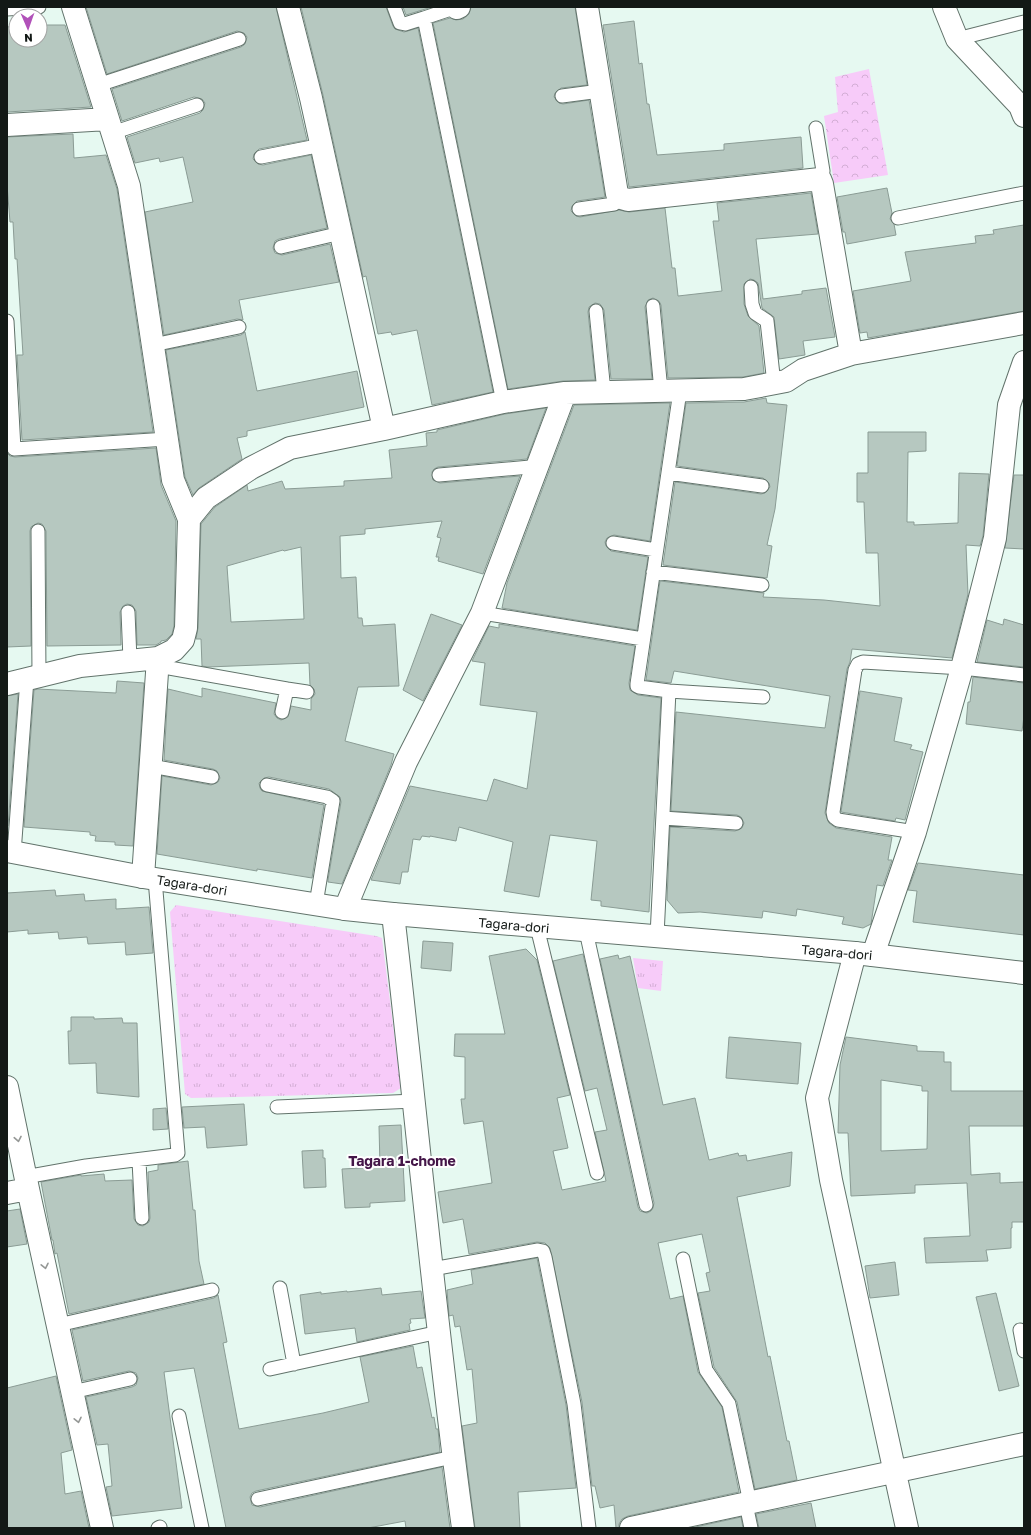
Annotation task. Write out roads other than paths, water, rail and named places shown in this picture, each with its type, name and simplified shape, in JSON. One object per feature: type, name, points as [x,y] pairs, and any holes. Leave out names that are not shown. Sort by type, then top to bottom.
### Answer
[{"type":"street","points":[[24,680],[80,666],[130,660],[158,662],[174,650],[183,640],[186,628],[189,518],[173,480],[129,186],[73,7]]},
{"type":"street","points":[[288,7],[322,145],[384,429]]},
{"type":"street","points":[[587,7],[617,194],[621,198],[628,200],[820,179],[851,354]]},
{"type":"street","points":[[944,7],[957,39],[1020,106],[1024,116]]},
{"type":"street","points":[[7,125],[110,126]]},
{"type":"street","points":[[189,518],[206,498],[251,468],[290,448],[384,429],[503,402],[565,393],[744,389],[774,384],[786,381],[803,370],[851,354],[1024,323]]},
{"type":"street","points":[[908,1528],[831,1180],[817,1098],[864,954],[915,832],[962,668],[995,538],[1009,406],[1024,362]]},
{"type":"street","points":[[346,909],[406,762],[482,613],[565,393]]},
{"type":"street","points":[[149,878],[151,766],[158,662]]},
{"type":"street","name":"Tagara-dori","points":[[10,852],[149,878],[346,909],[537,927],[864,954],[1024,973]]},
{"type":"street","points":[[393,914],[453,1457],[463,1528]]},
{"type":"street","points":[[7,1087],[20,1186],[58,1325],[102,1528]]},
{"type":"street","points":[[631,1528],[667,1524],[748,1504],[1024,1444]]},
{"type":"lane","points":[[7,9],[39,7]]},
{"type":"lane","points":[[394,7],[400,23],[405,24],[457,7]]},
{"type":"lane","points":[[424,18],[503,402]]},
{"type":"lane","points":[[957,39],[1024,22]]},
{"type":"lane","points":[[98,85],[239,39]]},
{"type":"lane","points":[[562,96],[600,91]]},
{"type":"lane","points":[[110,126],[197,105]]},
{"type":"lane","points":[[816,128],[823,171],[820,179]]},
{"type":"lane","points":[[261,157],[322,145]]},
{"type":"lane","points":[[898,218],[1024,193]]},
{"type":"lane","points":[[579,208],[614,204],[621,198]]},
{"type":"lane","points":[[281,247],[341,233]]},
{"type":"lane","points":[[751,287],[752,304],[755,313],[767,321],[774,384]]},
{"type":"lane","points":[[653,306],[671,391],[668,473],[636,684],[637,686],[669,691],[763,697]]},
{"type":"lane","points":[[596,311],[604,392]]},
{"type":"lane","points":[[7,321],[10,450],[167,439]]},
{"type":"lane","points":[[153,345],[239,328]]},
{"type":"lane","points":[[439,475],[530,467],[536,469]]},
{"type":"lane","points":[[668,473],[762,486]]},
{"type":"lane","points":[[10,852],[38,531]]},
{"type":"lane","points":[[613,543],[656,550]]},
{"type":"lane","points":[[653,572],[762,585]]},
{"type":"lane","points":[[128,612],[130,660]]},
{"type":"lane","points":[[482,613],[643,639]]},
{"type":"lane","points":[[158,662],[307,692]]},
{"type":"lane","points":[[915,832],[838,820],[834,817],[833,812],[858,664],[863,662],[962,668],[1024,675]]},
{"type":"lane","points":[[282,712],[287,689]]},
{"type":"lane","points":[[657,936],[669,691]]},
{"type":"lane","points":[[151,766],[212,777]]},
{"type":"lane","points":[[267,786],[327,797],[333,801],[316,904]]},
{"type":"lane","points":[[663,818],[736,823]]},
{"type":"lane","points":[[20,1186],[86,1166],[139,1161],[175,1155],[178,1153],[179,1150],[149,878]]},
{"type":"lane","points":[[537,927],[597,1173]]},
{"type":"lane","points":[[586,931],[646,1205]]},
{"type":"lane","points":[[277,1107],[414,1101]]},
{"type":"lane","points":[[139,1161],[142,1218]]},
{"type":"lane","points":[[432,1269],[538,1250],[543,1251],[574,1404],[589,1528]]},
{"type":"lane","points":[[683,1259],[706,1370],[729,1404],[752,1528]]},
{"type":"lane","points":[[280,1288],[294,1364]]},
{"type":"lane","points":[[58,1325],[212,1290]]},
{"type":"lane","points":[[1020,1330],[1024,1351]]},
{"type":"lane","points":[[270,1369],[439,1332]]},
{"type":"lane","points":[[72,1392],[130,1379]]},
{"type":"lane","points":[[179,1416],[202,1528]]},
{"type":"lane","points":[[258,1499],[453,1457]]},
{"type":"district","name":"Tagara 1-chome","points":[[402,1161]]}]
